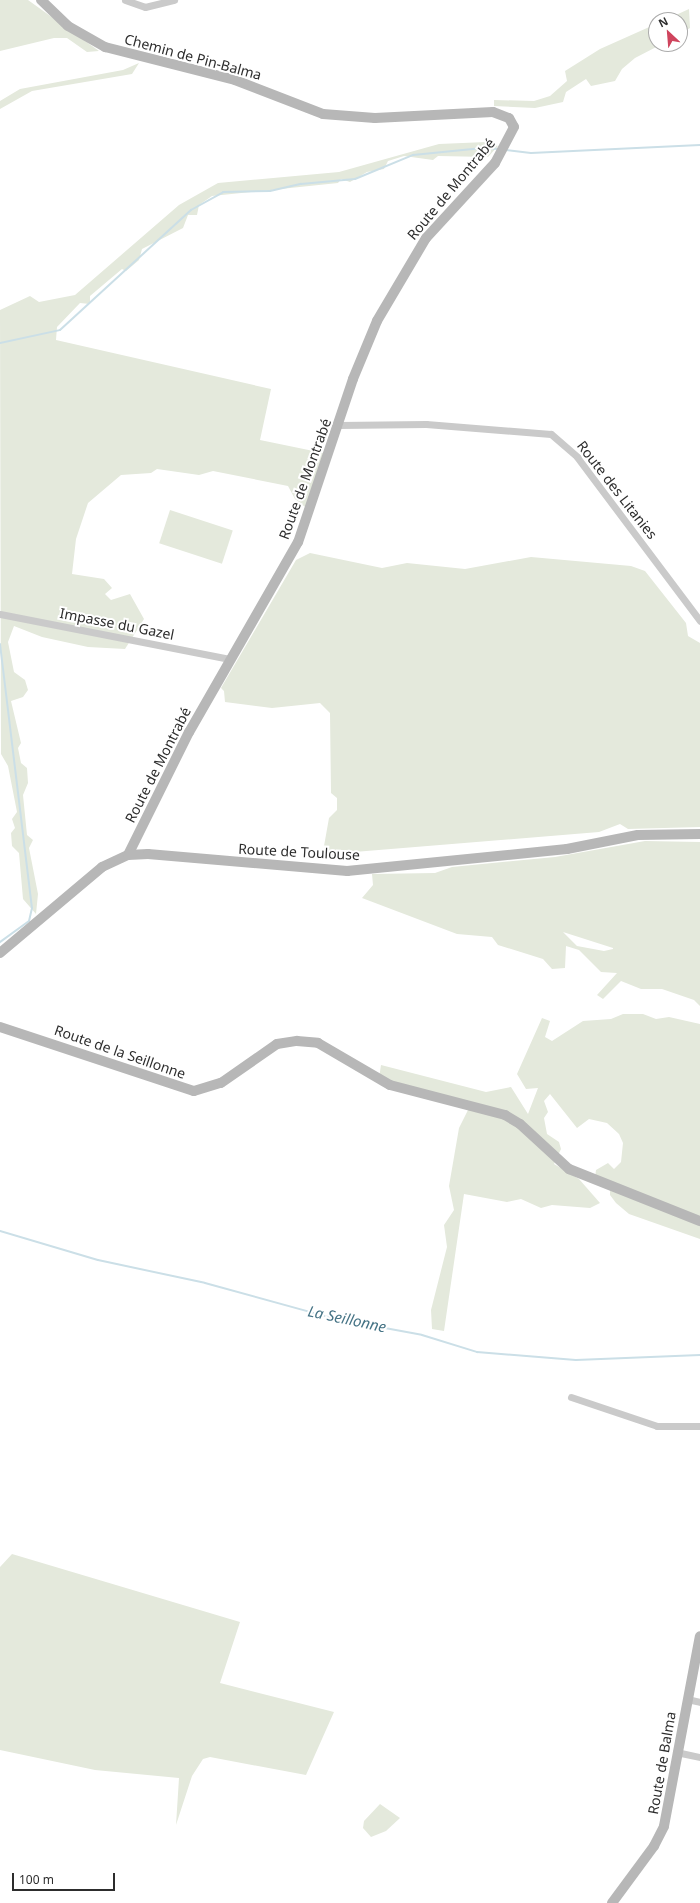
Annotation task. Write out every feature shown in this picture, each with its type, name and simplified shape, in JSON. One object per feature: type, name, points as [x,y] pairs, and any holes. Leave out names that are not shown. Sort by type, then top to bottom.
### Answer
[{"type":"street","points":[[125,0],[145,7],[174,0]]},
{"type":"street","name":"Chemin de Pin-Balma","points":[[42,1],[68,26],[105,47],[235,80],[323,114],[375,118],[502,113],[514,127],[508,143]]},
{"type":"street","name":"Route de Montrabé","points":[[128,855],[230,658],[298,542],[364,348],[414,256],[508,143]]},
{"type":"street","name":"Route des Litanies","points":[[339,425],[453,425],[529,430],[558,438],[577,457],[700,621]]},
{"type":"street","name":"Impasse du Gazel","points":[[0,614],[230,658]]},
{"type":"street","name":"Route de Toulouse","points":[[0,953],[102,868],[128,855],[148,854],[347,871],[567,849],[638,835],[700,834]]},
{"type":"street","name":"Route de la Seillonne","points":[[0,1027],[194,1091],[221,1084],[277,1044],[297,1040],[318,1043],[390,1085],[505,1115],[520,1124],[569,1169],[700,1221]]},
{"type":"street","points":[[571,1397],[657,1426],[700,1426]]},
{"type":"street","name":"Route de Balma","points":[[612,1903],[650,1852],[664,1826],[676,1752],[700,1636]]},
{"type":"street","points":[[687,1699],[700,1702]]},
{"type":"street","points":[[676,1752],[700,1757]]},
{"type":"shaded area","points":[[0,0],[28,0],[99,51],[87,52],[67,38],[54,38],[0,51]]},
{"type":"shaded area","points":[[689,9],[690,28],[688,29],[688,12],[682,12]]},
{"type":"shaded area","points":[[648,28],[648,51],[635,58],[622,69],[615,81],[591,86],[586,79],[566,92],[563,102],[535,108],[494,106],[494,100],[534,101],[550,96],[567,81],[565,71],[600,49]]},
{"type":"shaded area","points":[[139,63],[132,74],[32,91],[0,109],[0,101],[20,89],[123,70]]},
{"type":"shaded area","points":[[486,142],[498,146],[488,157],[438,156],[433,160],[404,156],[388,161],[384,169],[367,172],[350,182],[341,179],[338,183],[212,196],[199,205],[197,215],[188,215],[183,228],[142,249],[139,260],[126,271],[122,269],[90,296],[90,304],[80,303],[57,327],[56,340],[271,389],[260,440],[328,454],[309,510],[295,499],[288,486],[213,471],[199,475],[157,469],[151,473],[121,475],[88,503],[76,539],[72,574],[104,579],[112,588],[105,594],[111,600],[130,594],[144,619],[125,649],[88,647],[42,637],[14,626],[8,642],[14,672],[25,680],[28,690],[23,697],[11,701],[21,743],[18,748],[21,763],[27,768],[28,783],[23,795],[27,835],[33,840],[29,848],[38,894],[36,914],[23,899],[19,853],[12,846],[11,833],[15,828],[12,819],[17,812],[8,766],[1,754],[0,310],[30,296],[39,302],[75,295],[179,205],[218,183],[339,172],[439,144]]},
{"type":"shaded area","points":[[170,510],[233,530],[222,564],[159,543]]},
{"type":"shaded area","points":[[310,553],[382,568],[407,563],[465,569],[531,557],[631,566],[645,571],[686,623],[688,636],[700,643],[700,827],[628,829],[620,824],[599,832],[342,853],[339,859],[330,859],[324,846],[329,818],[337,810],[337,798],[331,793],[330,713],[320,703],[272,708],[225,702],[224,691],[221,688],[296,560]]},
{"type":"shaded area","points":[[645,841],[700,842],[700,1006],[694,1000],[662,989],[641,989],[621,981],[603,999],[597,995],[617,973],[601,972],[579,950],[566,946],[565,968],[552,969],[543,959],[498,945],[492,937],[457,934],[362,898],[373,885],[372,874],[435,873],[452,867],[555,857]],"holes":[[[563,932],[613,948],[604,951],[577,946]]]},
{"type":"shaded area","points":[[623,1014],[643,1014],[656,1019],[669,1017],[700,1024],[700,1239],[629,1214],[616,1203],[610,1195],[610,1181],[595,1177],[596,1170],[608,1163],[614,1169],[621,1162],[623,1143],[619,1134],[607,1123],[589,1119],[577,1128],[550,1094],[544,1101],[548,1112],[544,1118],[547,1134],[559,1142],[561,1149],[554,1164],[579,1179],[600,1203],[590,1208],[552,1205],[541,1208],[521,1199],[507,1202],[464,1194],[444,1331],[432,1329],[431,1310],[447,1247],[444,1225],[454,1210],[449,1186],[459,1128],[469,1108],[379,1078],[381,1065],[486,1092],[511,1087],[528,1114],[538,1088],[526,1089],[517,1074],[542,1018],[550,1021],[545,1037],[552,1041],[583,1021],[611,1019]]},
{"type":"shaded area","points":[[12,1554],[240,1622],[220,1683],[334,1712],[306,1775],[210,1757],[203,1759],[192,1776],[176,1825],[179,1778],[95,1770],[0,1750],[0,1567]]},
{"type":"shaded area","points":[[380,1804],[400,1818],[386,1831],[371,1837],[363,1828],[364,1821]]},
{"type":"waterway","points":[[506,150],[531,153],[700,145]]},
{"type":"waterway","points":[[0,343],[60,330],[191,210],[223,192],[270,191],[301,184],[355,179],[413,155],[483,148],[499,149]]},
{"type":"waterway","points":[[0,644],[32,908],[29,921],[0,942]]},
{"type":"waterway","name":"La Seillonne","points":[[0,1231],[98,1260],[205,1283],[336,1319],[422,1335],[477,1352],[576,1360],[700,1355]]}]
